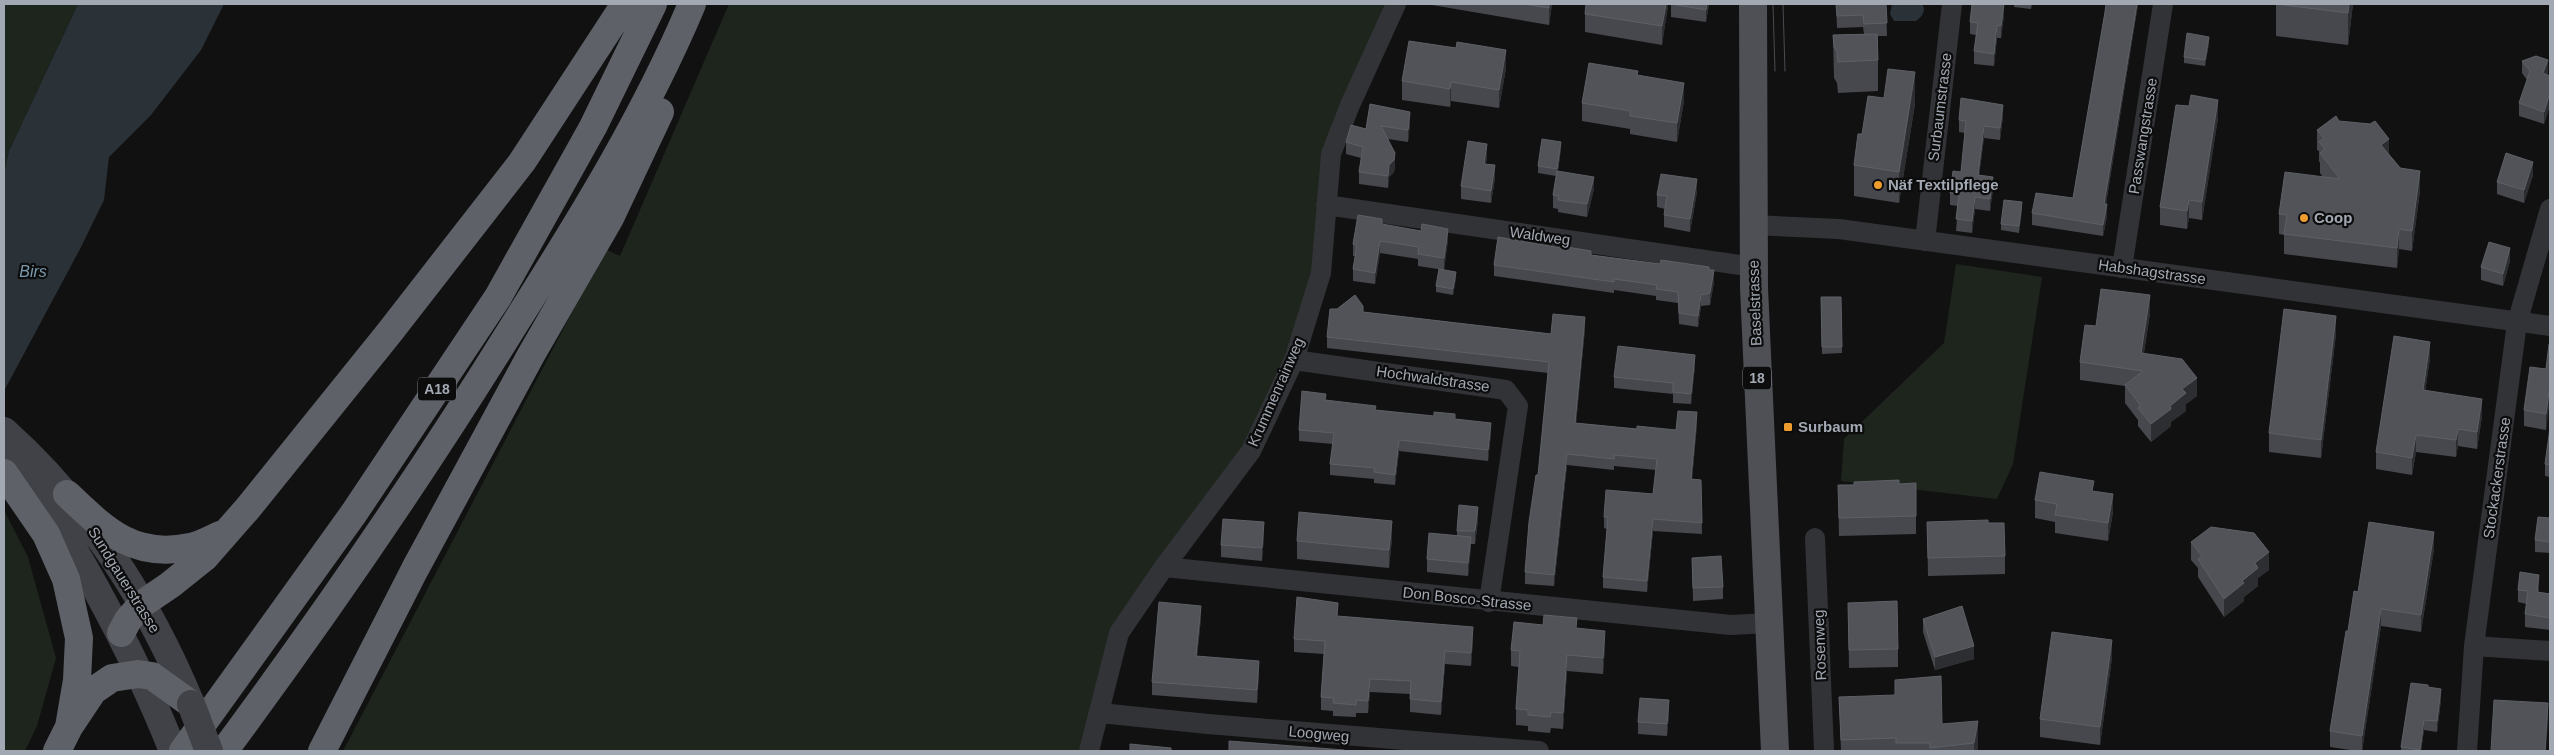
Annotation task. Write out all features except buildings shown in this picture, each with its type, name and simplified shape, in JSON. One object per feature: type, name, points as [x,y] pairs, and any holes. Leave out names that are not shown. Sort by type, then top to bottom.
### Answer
[{"type":"highway","points":[[120,633],[142,604],[206,557],[248,508],[383,340],[522,162],[625,4]]},
{"type":"highway","name":"A18","points":[[183,751],[354,513],[498,297],[592,127],[653,4]]},
{"type":"highway","name":"A18","points":[[224,751],[301,647],[472,393],[594,199],[667,63],[692,4]]},
{"type":"highway","points":[[322,751],[415,569],[531,355],[610,218],[710,4]]},
{"type":"highway","points":[[4,473],[56,514],[104,528],[126,543],[157,548],[190,547],[224,534]]},
{"type":"highway","points":[[56,514],[66,579],[79,638],[77,680],[69,727]]},
{"type":"highway","points":[[57,751],[69,727],[93,691],[112,678],[138,674],[152,676],[183,692]]},
{"type":"main road","name":"Baselstrasse","points":[[1753,4],[1754,267],[1762,491],[1775,751]]},
{"type":"main road","name":"Sundgauerstrasse","points":[[4,431],[31,455],[56,514],[120,633],[159,715],[173,751]]},
{"type":"main road","name":"Sundgauerstrasse","points":[[4,457],[56,514],[118,565],[142,604],[209,751]]},
{"type":"street","name":"Krummenrainweg","points":[[1089,751],[1119,634],[1164,567],[1251,451],[1294,360],[1321,273],[1331,154],[1350,105],[1396,4]]},
{"type":"street","name":"Surbaumstrasse","points":[[1925,241],[1952,4]]},
{"type":"street","name":"Passwangstrasse","points":[[2122,268],[2163,4]]},
{"type":"street","name":"Waldweg","points":[[1326,206],[1754,267]]},
{"type":"street","name":"Stockackerstrasse","points":[[2468,751],[2474,646],[2518,323],[2550,209]]},
{"type":"street","name":"Habshagstrasse","points":[[1753,225],[1839,229],[2550,326]]},
{"type":"street","name":"Hochwaldstrasse","points":[[1294,360],[1506,390],[1518,406],[1489,602]]},
{"type":"street","name":"Rosenweg","points":[[1815,538],[1824,751]]},
{"type":"street","name":"Don Bosco-Strasse","points":[[1164,567],[1489,602],[1731,625],[1770,623]]},
{"type":"street","points":[[2474,646],[2550,651]]},
{"type":"street","name":"Loogweg","points":[[1100,713],[1208,724],[1539,751]]},
{"type":"shaded area","points":[[4,4],[78,4],[9,151],[4,173]]},
{"type":"shaded area","points":[[729,4],[1396,4],[1331,154],[1321,273],[1251,451],[1119,633],[1089,751],[343,751],[605,249],[620,256]]},
{"type":"shaded area","points":[[1956,264],[2042,277],[2013,464],[1997,499],[1841,481],[1844,439],[1944,343]]},
{"type":"shaded area","points":[[4,510],[28,557],[56,658],[37,726],[25,751],[4,751]]},
{"type":"water","name":"Birs","points":[[78,4],[224,4],[201,50],[151,115],[109,157],[104,200],[4,391],[4,173],[9,151]]},
{"type":"water","points":[[1892,4],[1922,4],[1924,11],[1916,21],[1894,21],[1890,14]]},
{"type":"tram line","points":[[1773,4],[1775,71]]},
{"type":"tram line","points":[[1783,4],[1785,71]]},
{"type":"place","name":"Näf Textilpflege","points":[[1878,185]]},
{"type":"place","name":"Coop","points":[[2304,218]]},
{"type":"place","name":"Surbaum","points":[[1788,427]]}]
